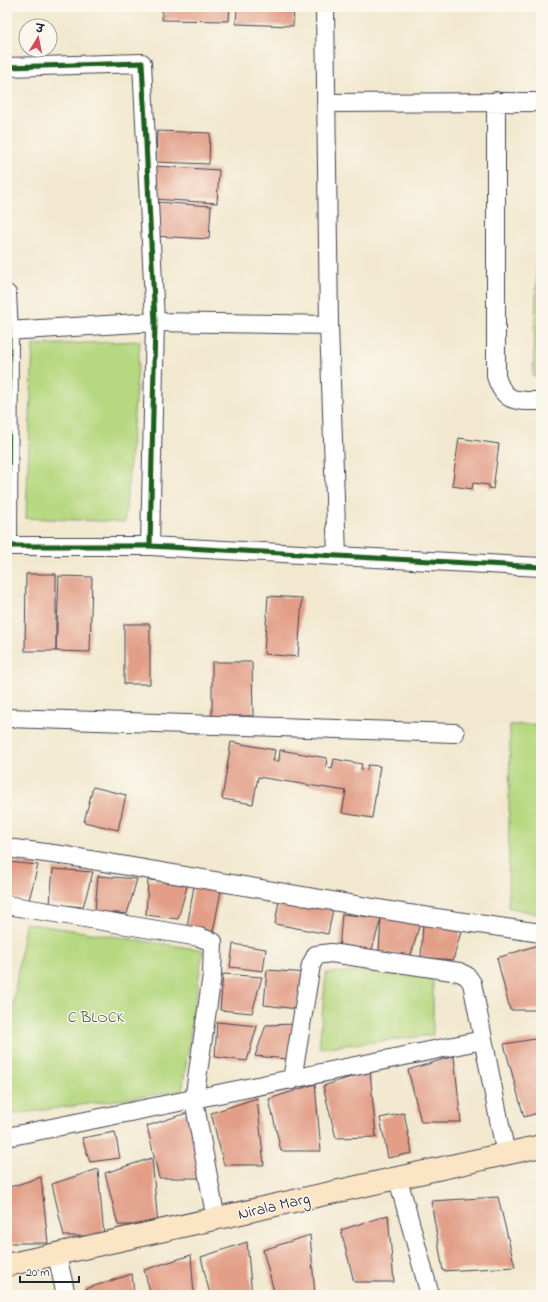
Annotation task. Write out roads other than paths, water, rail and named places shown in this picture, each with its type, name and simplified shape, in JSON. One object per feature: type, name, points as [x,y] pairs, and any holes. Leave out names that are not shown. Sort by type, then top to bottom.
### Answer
[{"type":"street","points":[[325,7],[329,326],[337,556]]},
{"type":"street","points":[[7,67],[142,63],[155,322],[150,546]]},
{"type":"street","points":[[326,103],[496,101],[541,102]]},
{"type":"street","points":[[496,101],[496,376],[500,390],[510,398],[541,401]]},
{"type":"street","points":[[7,294],[8,546],[150,546],[541,566]]},
{"type":"street","points":[[8,331],[155,322],[329,326]]},
{"type":"street","points":[[7,718],[455,733]]},
{"type":"street","points":[[7,848],[68,856],[409,914],[541,933]]},
{"type":"street","points":[[7,905],[199,937],[213,942],[212,974],[194,1100],[216,1220]]},
{"type":"street","points":[[292,1080],[311,966],[316,955],[331,953],[459,972],[467,976],[472,983],[506,1155]]},
{"type":"street","points":[[7,1137],[483,1040]]},
{"type":"street","name":"Nirala Marg","points":[[7,1265],[216,1220],[541,1146]]},
{"type":"street","points":[[398,1179],[430,1295]]},
{"type":"street","points":[[57,1255],[66,1295]]},
{"type":"park label","name":"C BLOCK","points":[[96,1018]]}]
